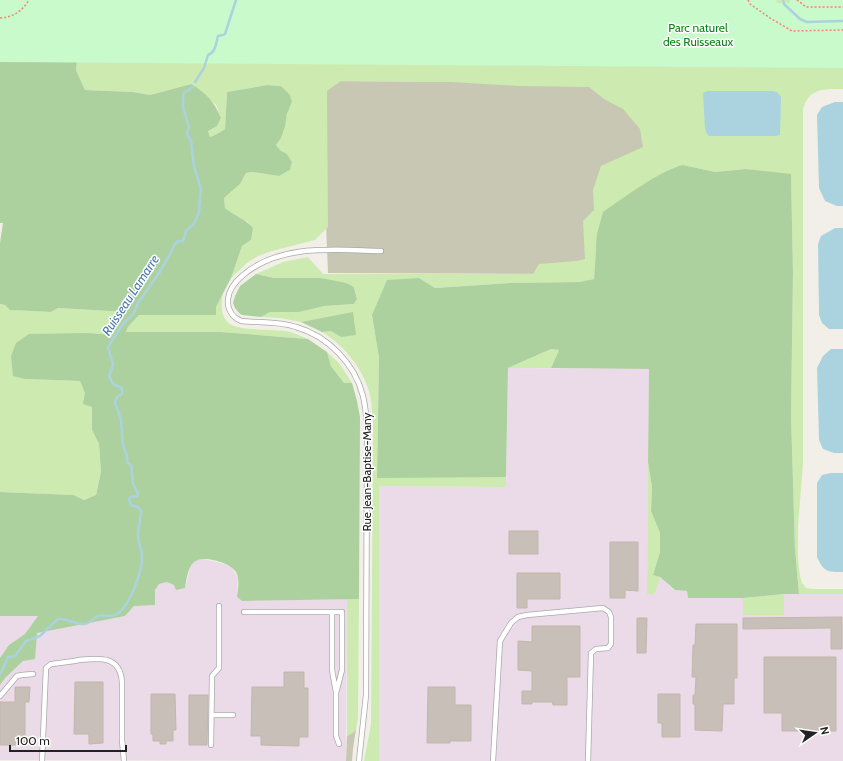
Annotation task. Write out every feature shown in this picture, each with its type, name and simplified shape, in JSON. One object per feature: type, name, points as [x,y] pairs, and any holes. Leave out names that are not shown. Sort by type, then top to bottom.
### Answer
[{"type":"lane","name":"Rue Jean-Baptise-Many","points":[[359,761],[364,723],[366,687],[367,433],[363,395],[356,377],[345,360],[338,351],[320,337],[304,329],[286,324],[241,321],[235,318],[231,313],[228,300],[229,294],[238,280],[255,267],[272,258],[297,252],[316,250],[381,251]]},
{"type":"lane","points":[[211,745],[212,676],[219,668],[219,606]]},
{"type":"lane","points":[[493,761],[500,641],[511,622],[518,617],[527,615],[604,608],[609,612],[611,617],[611,644],[608,648],[596,649],[591,653],[588,761]]},
{"type":"lane","points":[[244,612],[342,612],[342,670],[336,693]]},
{"type":"lane","points":[[332,612],[332,670],[336,693],[336,736],[339,744]]},
{"type":"lane","points":[[42,761],[46,668],[51,664],[96,658],[111,661],[119,669],[121,674],[122,740],[124,761]]},
{"type":"lane","points":[[0,696],[17,676],[22,674],[33,674]]},
{"type":"lane","points":[[212,715],[233,715]]},
{"type":"path","points":[[0,18],[12,16],[23,10],[29,0]]},
{"type":"path","points":[[748,0],[750,4],[792,31],[843,30]]},
{"type":"path","points":[[796,0],[806,7],[843,6]]},
{"type":"shaded area","points":[[320,81],[686,83],[582,274],[328,273]]},
{"type":"shaded area","points":[[508,368],[649,369],[647,594],[655,594],[660,577],[674,590],[687,591],[688,598],[743,598],[743,615],[784,615],[784,594],[843,594],[843,761],[379,761],[379,486],[506,487]]},
{"type":"shaded area","points":[[204,559],[224,564],[232,568],[238,578],[237,597],[242,601],[347,599],[346,761],[0,760],[0,616],[39,616],[94,621],[125,616],[134,606],[155,590],[159,584],[167,582],[185,588],[192,563],[196,560]]},
{"type":"shaded area","points":[[356,729],[352,761],[346,761],[347,736]]},
{"type":"green space","name":"Parc naturel des Ruisseaux","points":[[0,0],[776,0],[777,3],[790,3],[790,0],[843,0],[843,68],[0,62]]},
{"type":"green space","points":[[220,0],[366,0],[776,7],[776,0],[794,0],[843,5],[843,89],[818,91],[809,97],[803,110],[803,464],[798,526],[798,558],[800,576],[802,583],[806,588],[843,589],[843,594],[799,594],[795,549],[791,415],[793,273],[791,175],[746,169],[715,172],[683,165],[597,234],[594,279],[579,282],[511,283],[435,288],[419,278],[372,316],[379,358],[377,477],[506,477],[506,487],[379,486],[379,761],[364,761],[371,724],[372,406],[365,379],[355,363],[343,349],[322,332],[331,331],[341,337],[352,313],[301,322],[280,318],[261,317],[270,312],[299,312],[325,306],[354,304],[357,298],[354,287],[321,278],[274,278],[256,274],[283,262],[308,257],[323,274],[533,274],[539,264],[585,259],[583,221],[594,210],[593,190],[601,166],[643,147],[640,129],[623,109],[604,99],[589,87],[519,86],[451,82],[341,81],[327,91],[328,227],[315,240],[258,256],[247,263],[231,278],[242,246],[251,240],[248,222],[230,213],[225,208],[224,198],[240,184],[246,173],[252,172],[279,176],[290,170],[292,162],[287,154],[280,150],[276,145],[282,134],[287,112],[292,102],[281,86],[267,85],[227,92],[225,129],[210,137],[208,131],[217,126],[221,118],[216,105],[191,84],[150,95],[133,92],[85,90],[76,70],[0,19]]},
{"type":"green space","points":[[0,54],[77,57],[76,70],[85,90],[133,92],[150,95],[191,84],[209,98],[221,118],[217,126],[208,131],[210,137],[225,129],[227,92],[267,85],[281,86],[290,95],[292,102],[287,114],[281,138],[276,145],[280,150],[287,154],[292,162],[290,170],[279,176],[252,172],[246,173],[240,184],[224,198],[225,208],[247,222],[253,228],[251,240],[242,246],[231,278],[216,307],[216,315],[139,315],[128,327],[126,332],[221,332],[308,339],[327,352],[331,366],[344,383],[352,383],[360,417],[359,599],[242,601],[237,597],[238,578],[233,569],[223,563],[210,559],[198,560],[190,567],[185,588],[176,590],[174,585],[167,582],[159,584],[155,590],[155,605],[134,606],[125,616],[37,633],[35,659],[23,661],[5,678],[0,685],[0,658],[9,645],[25,634],[38,616],[0,616],[0,492],[74,495],[84,500],[96,495],[101,472],[99,444],[92,430],[92,407],[83,404],[85,393],[80,381],[25,379],[13,376],[11,356],[16,343],[29,334],[89,333],[112,335],[126,312],[58,308],[51,312],[10,310],[5,305],[0,304],[0,243],[3,223],[0,223]]},
{"type":"green space","points":[[683,165],[715,172],[746,169],[791,174],[793,273],[791,415],[795,549],[799,594],[743,598],[688,598],[687,591],[675,590],[660,577],[653,575],[660,552],[660,533],[651,511],[652,487],[648,462],[649,369],[551,368],[559,350],[551,349],[508,368],[506,477],[377,478],[379,358],[372,315],[387,280],[419,278],[435,288],[511,283],[579,282],[594,279],[597,234],[603,212],[663,173]]},
{"type":"green space","points":[[256,274],[274,278],[321,278],[346,283],[354,287],[357,299],[354,304],[325,306],[299,312],[270,312],[261,317],[242,315],[235,308],[233,303],[235,296],[240,286]]},
{"type":"green space","points":[[223,293],[223,314],[224,318],[230,324],[248,329],[279,330],[297,334],[308,339],[221,332],[126,333],[128,327],[139,315],[216,315],[216,307]]},
{"type":"green space","points":[[0,304],[5,305],[10,310],[51,312],[58,308],[126,312],[112,335],[89,333],[25,379],[80,381],[92,407],[92,430],[99,444],[101,472],[96,495],[84,500],[74,495],[0,492]]},
{"type":"green space","points":[[353,312],[356,335],[341,337],[331,331],[322,332],[301,322]]},
{"type":"green space","points":[[551,349],[559,350],[551,368],[508,368]]},
{"type":"green space","points":[[327,352],[339,363],[352,383],[344,383],[331,366]]},
{"type":"green space","points":[[648,462],[652,487],[651,511],[660,533],[660,552],[653,575],[660,577],[655,594],[647,594]]},
{"type":"green space","points":[[784,594],[784,615],[743,615],[743,598]]},
{"type":"green space","points":[[347,599],[359,599],[358,718],[356,729],[347,736]]},
{"type":"water","points":[[707,91],[777,92],[781,97],[780,135],[709,136],[705,128],[703,93]]},
{"type":"water","points":[[835,102],[843,102],[843,206],[837,206],[825,201],[819,188],[817,115],[822,107]]},
{"type":"water","points":[[835,228],[843,228],[843,329],[829,329],[822,323],[819,315],[818,244],[821,236]]},
{"type":"water","points":[[831,349],[843,349],[843,453],[834,453],[823,449],[819,440],[817,368],[823,356]]},
{"type":"water","points":[[843,473],[843,572],[833,572],[827,570],[822,566],[817,557],[817,483],[822,475]]},
{"type":"building","points":[[509,531],[538,531],[538,554],[509,554]]},
{"type":"building","points":[[610,542],[638,542],[638,591],[625,590],[625,598],[610,598]]},
{"type":"building","points":[[517,573],[560,573],[560,599],[527,599],[527,608],[517,608]]},
{"type":"building","points":[[842,617],[842,649],[831,649],[831,628],[743,629],[743,618]]},
{"type":"building","points":[[637,618],[647,618],[646,653],[637,653]]},
{"type":"building","points":[[696,624],[737,624],[737,678],[734,678],[734,704],[723,704],[722,731],[695,730],[695,704],[693,704],[693,695],[695,695],[696,677],[692,677],[693,645],[695,645]]},
{"type":"building","points":[[532,626],[580,626],[580,677],[567,677],[567,705],[553,705],[552,702],[532,702],[532,704],[522,704],[522,691],[532,691],[532,671],[518,670],[518,641],[532,642]]},
{"type":"building","points":[[764,657],[836,657],[836,731],[782,731],[782,713],[764,713]]},
{"type":"building","points":[[284,672],[304,672],[304,688],[308,688],[308,737],[299,737],[299,746],[261,745],[261,736],[251,736],[252,687],[284,687]]},
{"type":"building","points":[[75,682],[103,682],[103,743],[89,744],[89,734],[74,734]]},
{"type":"building","points":[[15,687],[30,687],[29,702],[25,702],[25,745],[0,745],[0,702],[15,702]]},
{"type":"building","points":[[428,687],[455,687],[455,705],[471,705],[471,741],[427,743]]},
{"type":"building","points":[[151,694],[175,694],[176,730],[173,730],[173,741],[166,741],[166,744],[160,744],[160,741],[153,741],[153,734],[151,734]]},
{"type":"building","points":[[658,694],[680,694],[680,737],[662,737],[662,723],[658,723]]},
{"type":"building","points":[[189,695],[208,695],[207,745],[189,745]]},
{"type":"waterway","name":"Ruisseau Lamarre","points":[[195,82],[204,68],[208,55],[213,52],[218,36],[225,34],[236,0]]},
{"type":"waterway","points":[[783,0],[784,4],[800,19],[807,22],[843,21]]},
{"type":"waterway","name":"Ruisseau Lamarre","points":[[0,674],[8,657],[15,656],[26,641],[40,636],[58,619],[78,624],[85,624],[89,623],[98,616],[112,616],[117,614],[126,604],[138,579],[142,563],[142,553],[138,535],[141,511],[139,508],[131,505],[129,499],[137,496],[138,493],[133,484],[131,465],[127,462],[127,456],[123,445],[121,420],[115,402],[117,397],[122,394],[122,388],[113,384],[109,376],[113,365],[108,347],[123,324],[134,313],[138,303],[159,273],[175,244],[178,241],[183,241],[186,231],[195,222],[199,212],[201,189],[194,166],[191,141],[187,134],[189,127],[183,107],[184,93],[193,87]]}]
